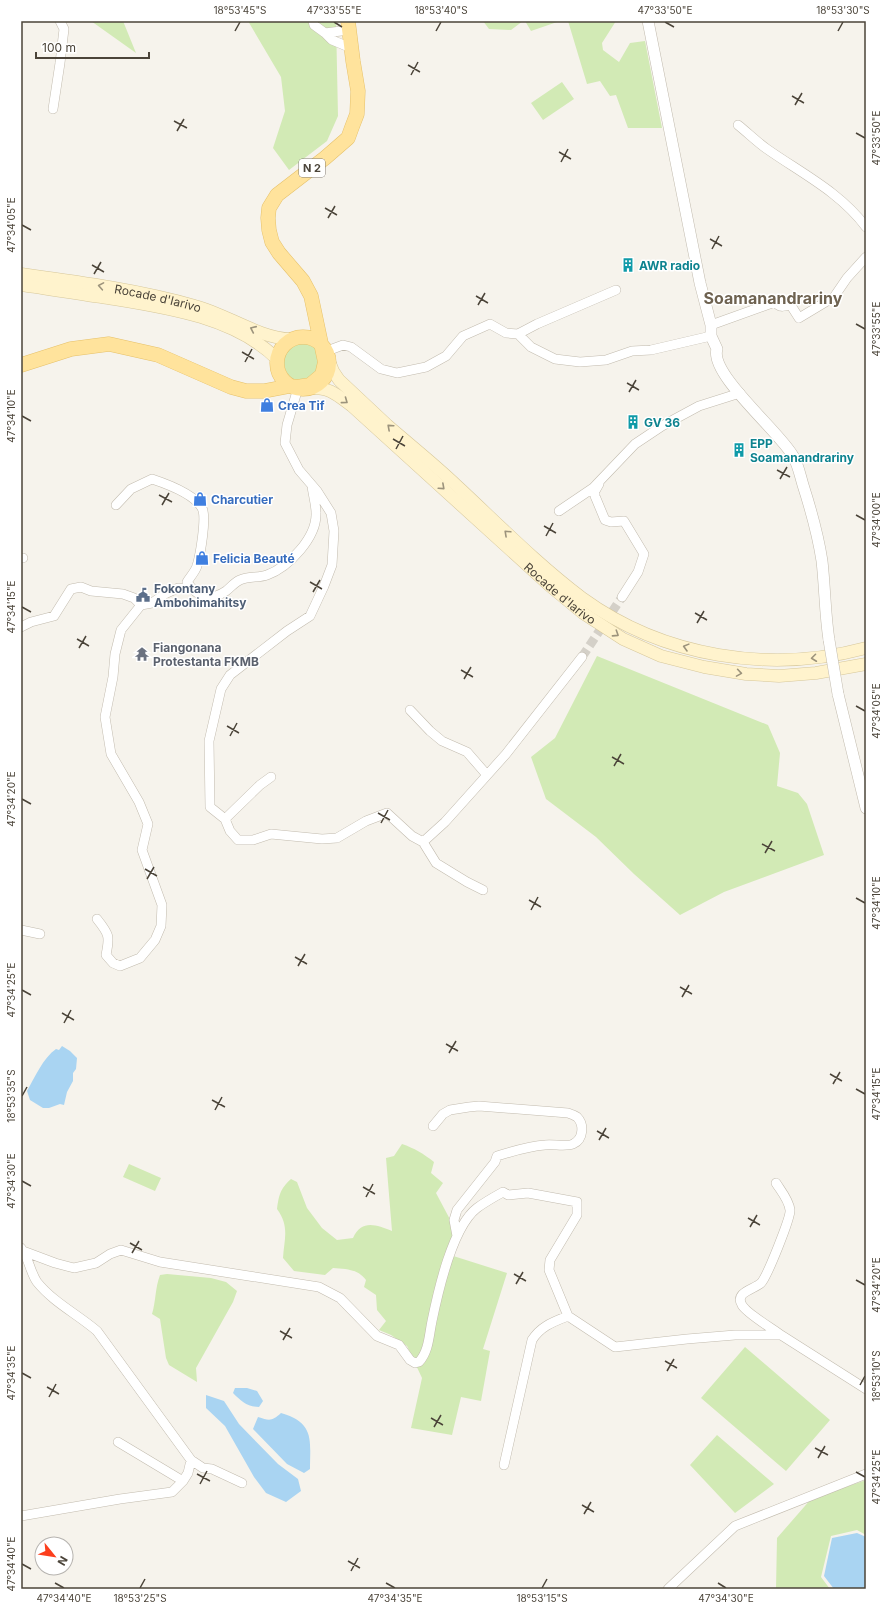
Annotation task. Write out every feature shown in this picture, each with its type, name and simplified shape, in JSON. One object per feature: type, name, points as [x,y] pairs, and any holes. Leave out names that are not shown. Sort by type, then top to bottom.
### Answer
[{"type":"main road","name":"N 2","points":[[21,364],[71,349],[109,344],[158,355],[231,387],[246,391],[300,387],[320,382],[324,378],[327,372],[325,352],[308,290],[303,281],[279,253],[272,242],[268,218],[269,208],[277,195],[348,138],[357,114],[358,91],[348,26]]},
{"type":"main road","name":"Rocade d'Iarivo","points":[[21,274],[155,296],[197,306],[272,337],[293,338]]},
{"type":"main road","name":"Rocade d'Iarivo","points":[[21,285],[159,306],[194,316],[243,335],[265,347],[277,364]]},
{"type":"main road","points":[[253,391],[268,382],[277,364],[281,348],[306,324],[310,312],[311,300]]},
{"type":"main road","points":[[293,338],[305,336],[313,338],[325,352]]},
{"type":"main road","name":"N 2","points":[[300,387],[297,387],[310,385],[322,375],[325,362],[325,352]]},
{"type":"main road","name":"Rocade d'Iarivo","points":[[325,352],[333,372],[339,380],[456,485],[522,547],[582,598],[618,621],[635,630],[671,643],[706,652],[751,660],[786,661],[816,658],[866,648]]},
{"type":"main road","points":[[277,364],[284,382],[300,387]]},
{"type":"main road","name":"Rocade d'Iarivo","points":[[300,387],[321,388],[333,391],[352,406],[549,585],[584,613],[623,639],[661,656],[704,668],[746,674],[779,676],[816,673],[866,664]]},
{"type":"street","points":[[53,109],[64,29],[60,21]]},
{"type":"street","points":[[313,21],[314,25],[332,40],[351,48]]},
{"type":"street","points":[[648,21],[700,283],[711,331],[717,349],[716,355],[719,365],[730,383],[793,456],[808,500],[822,561],[825,615],[838,694],[866,808]]},
{"type":"street","points":[[325,33],[348,26]]},
{"type":"street","points":[[738,125],[766,148],[831,191],[859,217],[866,227]]},
{"type":"street","points":[[518,334],[531,347],[556,359],[580,362],[606,360],[632,351],[651,350],[711,331],[775,302],[778,307],[790,304],[799,318],[834,297],[847,278],[866,258]]},
{"type":"street","points":[[325,352],[343,345],[351,347],[381,368],[397,374],[426,367],[446,356],[463,336],[490,324],[506,333],[518,334],[537,324],[616,290]]},
{"type":"street","points":[[300,387],[287,425],[285,443],[299,470],[331,513],[334,531],[332,565],[310,616],[287,630],[230,675],[221,689],[209,741],[210,807],[225,819],[230,831],[238,840],[253,840],[271,834],[322,839],[337,838],[366,821],[387,813],[412,836],[423,842],[436,863],[483,890]]},
{"type":"street","points":[[559,511],[593,488],[635,444],[662,426],[699,406],[740,393]]},
{"type":"street","points":[[603,478],[594,494],[605,520],[610,522],[624,521],[644,554],[638,572],[622,597]]},
{"type":"street","points":[[116,504],[131,489],[152,479],[172,485],[198,503],[204,512],[196,567],[187,582],[192,589],[203,596],[216,596],[242,579],[258,578],[269,574],[289,561],[308,540],[315,528],[316,513],[311,485]]},
{"type":"street","points":[[21,627],[31,622],[54,616],[71,589],[81,587],[91,591],[124,594],[134,598],[141,606]]},
{"type":"street","points":[[97,919],[107,932],[108,943],[106,955],[113,963],[120,966],[140,958],[155,940],[161,926],[162,904],[142,850],[148,824],[139,802],[111,754],[105,717],[113,677],[115,654],[121,630],[141,606],[152,603],[165,594],[178,588],[192,589]]},
{"type":"street","points":[[423,842],[445,822],[487,775],[527,728],[582,657]]},
{"type":"street","points":[[410,710],[442,741],[467,752],[487,775]]},
{"type":"street","points":[[225,819],[260,785],[271,777]]},
{"type":"street","points":[[21,930],[40,934]]},
{"type":"street","points":[[433,1126],[443,1114],[450,1110],[479,1106],[568,1113],[576,1116],[581,1122],[582,1131],[580,1138],[573,1144],[528,1147],[497,1156],[495,1162],[457,1210],[454,1220],[457,1236]]},
{"type":"street","points":[[776,1183],[787,1200],[790,1211],[788,1222],[762,1282],[743,1293],[740,1299],[742,1305],[781,1335],[866,1389]]},
{"type":"street","points":[[22,1250],[55,1263],[74,1268],[96,1263],[110,1254],[121,1250],[160,1262],[319,1287],[340,1298],[377,1336],[398,1345],[410,1360],[415,1363],[419,1362],[426,1352],[438,1291],[457,1236],[466,1219],[476,1208],[503,1192],[508,1195],[528,1193],[577,1202],[577,1215],[550,1260],[549,1270],[568,1316],[615,1347],[714,1337],[781,1335]]},
{"type":"street","points":[[22,1250],[36,1280],[49,1296],[97,1331],[191,1460],[203,1468],[212,1469],[242,1483]]},
{"type":"street","points":[[504,1465],[532,1340],[538,1332],[548,1324],[568,1316]]},
{"type":"street","points":[[118,1442],[183,1481]]},
{"type":"street","points":[[21,1516],[120,1499],[172,1492],[183,1481],[188,1473],[191,1460]]},
{"type":"street","points":[[668,1589],[735,1526],[866,1474]]},
{"type":"green space","points":[[91,21],[123,21],[136,53]]},
{"type":"green space","points":[[248,21],[336,21],[338,116],[327,141],[289,170],[273,148],[285,111],[281,77]]},
{"type":"green space","points":[[483,21],[523,21],[511,30],[489,29]]},
{"type":"green space","points":[[525,21],[560,21],[531,31]]},
{"type":"green space","points":[[568,21],[616,21],[602,43],[603,50],[619,62],[630,43],[645,41],[662,128],[628,128],[616,95],[610,96],[600,81],[587,84]]},
{"type":"green space","points":[[562,82],[574,99],[543,120],[531,103]]},
{"type":"green space","points":[[299,343],[307,343],[316,348],[322,360],[312,380],[294,380],[288,375],[285,368],[285,356],[288,350],[293,346]]},
{"type":"green space","points":[[597,656],[768,725],[780,753],[777,786],[798,793],[807,804],[824,855],[724,892],[680,915],[634,874],[596,837],[546,799],[531,757],[555,738]]},
{"type":"green space","points":[[402,1144],[411,1147],[434,1162],[431,1173],[443,1183],[436,1193],[453,1225],[452,1236],[447,1254],[507,1273],[483,1349],[490,1351],[481,1401],[461,1397],[452,1435],[411,1428],[422,1378],[407,1346],[391,1335],[379,1330],[386,1321],[377,1310],[376,1295],[364,1287],[366,1280],[363,1276],[351,1270],[338,1268],[333,1268],[325,1275],[294,1271],[283,1258],[285,1227],[281,1215],[277,1209],[281,1192],[284,1186],[291,1179],[297,1182],[307,1208],[322,1228],[337,1240],[353,1238],[361,1228],[370,1225],[392,1231],[386,1158],[394,1156]]},
{"type":"green space","points":[[129,1164],[161,1178],[155,1191],[123,1177]]},
{"type":"green space","points":[[167,1274],[211,1278],[226,1282],[237,1291],[233,1302],[196,1368],[197,1382],[169,1365],[166,1358],[160,1319],[152,1314],[160,1275]]},
{"type":"green space","points":[[745,1347],[830,1420],[786,1471],[701,1398]]},
{"type":"green space","points":[[717,1435],[774,1484],[735,1513],[690,1465]]},
{"type":"green space","points":[[866,1480],[866,1535],[857,1530],[831,1536],[821,1577],[830,1589],[776,1589],[777,1538],[811,1499]]},
{"type":"water","points":[[62,1046],[77,1058],[76,1069],[73,1073],[73,1081],[67,1092],[64,1105],[60,1104],[49,1108],[43,1108],[30,1100],[27,1091],[47,1057],[56,1049],[59,1050]]},
{"type":"water","points":[[235,1388],[247,1388],[257,1391],[263,1401],[259,1407],[248,1405],[233,1393]]},
{"type":"water","points":[[206,1395],[224,1401],[239,1424],[278,1464],[298,1479],[301,1491],[286,1502],[266,1493],[254,1477],[225,1426],[206,1408]]},
{"type":"water","points":[[281,1413],[300,1422],[305,1427],[308,1434],[310,1441],[310,1469],[304,1473],[287,1464],[253,1429],[258,1417],[271,1420]]},
{"type":"water","points":[[857,1533],[866,1537],[866,1589],[834,1589],[824,1576],[832,1538]]},
{"type":"tunnel","points":[[582,657],[622,597]]},
{"type":"place","name":"AWR radio","points":[[628,265]]},
{"type":"place","name":"Crea Tif","points":[[267,405]]},
{"type":"place","name":"GV 36","points":[[633,422]]},
{"type":"place","name":"EPP Soamanandrariny","points":[[739,450]]},
{"type":"place","name":"Charcutier","points":[[200,499]]},
{"type":"place","name":"Felicia Beauté","points":[[202,558]]},
{"type":"place","name":"Fokontany Ambohimahitsy","points":[[143,595]]},
{"type":"place","name":"Fiangonana Protestanta FKMB","points":[[142,654]]},
{"type":"district","name":"Soamanandrariny","points":[[773,298]]}]
